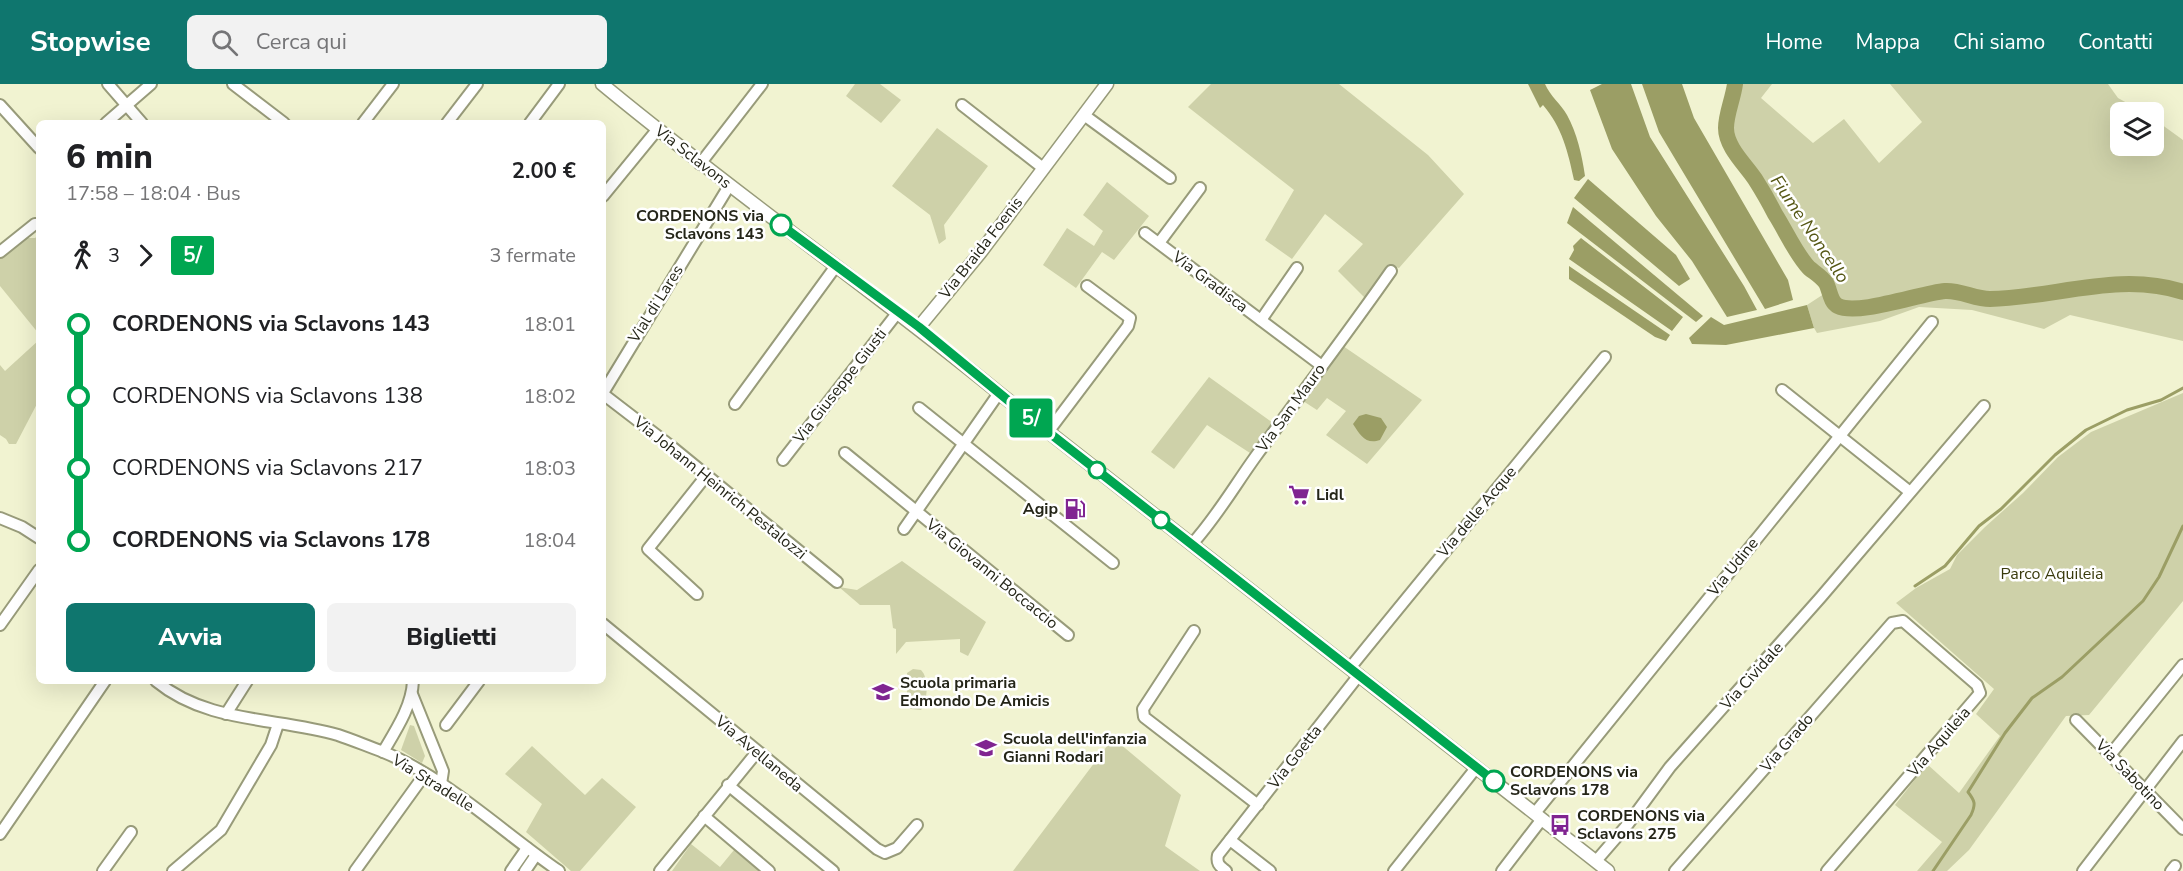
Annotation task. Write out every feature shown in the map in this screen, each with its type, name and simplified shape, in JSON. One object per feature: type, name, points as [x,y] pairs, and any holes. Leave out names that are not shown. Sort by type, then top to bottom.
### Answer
[{"type":"street","points":[[108,84],[140,120]]},
{"type":"street","points":[[110,120],[151,84]]},
{"type":"street","points":[[233,84],[280,120]]},
{"type":"street","points":[[365,120],[393,84]]},
{"type":"street","points":[[449,120],[477,84]]},
{"type":"street","points":[[532,120],[560,84]]},
{"type":"street","name":"Via Sclavons","points":[[602,84],[700,164],[919,327],[1048,432],[1608,871]]},
{"type":"street","points":[[700,164],[762,84]]},
{"type":"street","name":"Via Braida Foenis","points":[[919,327],[980,254],[1107,84]]},
{"type":"street","points":[[0,105],[36,145]]},
{"type":"street","points":[[962,105],[1043,168]]},
{"type":"street","points":[[1084,115],[1170,178]]},
{"type":"street","points":[[606,192],[657,130]]},
{"type":"street","name":"Vial di Lares","points":[[606,388],[729,186]]},
{"type":"street","name":"Via Gradisca","points":[[1159,243],[1200,188]]},
{"type":"street","points":[[0,252],[35,224]]},
{"type":"street","name":"Via Gradisca","points":[[1145,233],[1322,366]]},
{"type":"street","points":[[735,404],[837,266]]},
{"type":"street","name":"Via Gradisca","points":[[1261,320],[1297,268]]},
{"type":"street","name":"Via San Mauro","points":[[1192,544],[1391,271]]},
{"type":"street","points":[[1048,432],[1128,326],[1130,318],[1087,286]]},
{"type":"street","name":"Via Giuseppe Giusti","points":[[783,460],[898,312]]},
{"type":"street","name":"Via Udine","points":[[1502,871],[1538,816],[1932,322]]},
{"type":"street","name":"Via delle Acque","points":[[1354,672],[1470,519],[1515,468],[1605,357]]},
{"type":"street","points":[[1782,390],[1910,492]]},
{"type":"street","name":"Via Giovanni Boccaccio","points":[[904,529],[999,393]]},
{"type":"street","name":"Via Johann Heinrich Pestalozzi","points":[[606,395],[837,582]]},
{"type":"street","name":"Via Cividale","points":[[1596,861],[1628,824],[1670,767],[1821,597],[1984,406]]},
{"type":"street","points":[[919,408],[1113,563]]},
{"type":"street","name":"Via Giovanni Boccaccio","points":[[845,453],[1068,634]]},
{"type":"street","points":[[698,594],[648,549],[706,476]]},
{"type":"street","points":[[0,518],[22,527],[36,536]]},
{"type":"street","points":[[0,625],[36,574]]},
{"type":"street","name":"Via Grado","points":[[1675,871],[1892,623],[1903,621]]},
{"type":"street","name":"Via Aquileia","points":[[1827,871],[1980,693],[1977,685],[1903,621]]},
{"type":"street","name":"Via Avellaneda","points":[[606,626],[876,849],[885,853],[897,848],[917,825]]},
{"type":"street","points":[[1194,631],[1143,709],[1144,717],[1258,805]]},
{"type":"street","points":[[2110,755],[2183,665]]},
{"type":"street","name":"Via Goetta","points":[[1226,871],[1218,865],[1216,860],[1218,855],[1258,805],[1354,672]]},
{"type":"street","points":[[0,834],[103,684]]},
{"type":"street","name":"Via Stradelle","points":[[160,684],[200,706],[226,714],[338,735],[383,752],[441,784],[559,871]]},
{"type":"street","points":[[226,714],[245,684]]},
{"type":"street","points":[[383,752],[412,694],[413,684]]},
{"type":"street","points":[[446,725],[477,684]]},
{"type":"street","points":[[412,694],[443,771],[441,784]]},
{"type":"street","name":"Via Sabotino","points":[[2076,720],[2183,830]]},
{"type":"street","points":[[173,871],[220,830],[271,745],[278,724]]},
{"type":"street","points":[[2083,871],[2183,741]]},
{"type":"street","points":[[660,871],[757,752]]},
{"type":"street","points":[[1394,871],[1476,768]]},
{"type":"street","points":[[355,871],[425,774]]},
{"type":"street","points":[[728,785],[833,871]]},
{"type":"street","points":[[704,816],[769,871]]},
{"type":"street","points":[[103,871],[131,832]]},
{"type":"street","points":[[1230,840],[1270,871]]},
{"type":"street","points":[[512,871],[531,852]]},
{"type":"street","points":[[525,871],[531,852]]},
{"type":"green space","points":[[855,84],[880,84],[901,100],[881,123],[846,96]]},
{"type":"green space","points":[[1211,84],[1339,84],[1428,155],[1464,194],[1399,268],[1389,265],[1366,299],[1338,271],[1363,244],[1325,214],[1292,259],[1265,240],[1294,190],[1188,107]]},
{"type":"green space","points":[[1735,84],[1772,84],[1761,98],[1813,143],[1844,119],[1879,163],[1922,122],[1890,84],[2108,84],[2118,98],[2125,102],[2110,102],[2110,156],[2164,156],[2164,126],[2183,140],[2183,341],[2070,315],[2044,329],[1972,310],[1919,307],[1880,321],[1817,333],[1807,305],[1830,290],[1820,275],[1810,268],[1800,256],[1755,179],[1728,141],[1726,128]]},
{"type":"green space","points":[[937,128],[988,166],[944,225],[946,239],[939,244],[930,215],[892,186]]},
{"type":"green space","points":[[1107,182],[1149,216],[1114,260],[1102,252],[1076,288],[1043,265],[1067,228],[1094,246],[1103,231],[1083,215]]},
{"type":"green space","points":[[19,238],[35,238],[36,330],[0,286],[0,255]]},
{"type":"green space","points":[[36,343],[36,406],[16,444],[9,444],[0,435],[0,365],[5,371]]},
{"type":"green space","points":[[1343,346],[1422,400],[1367,464],[1326,435],[1346,411],[1327,398],[1317,410],[1303,401]]},
{"type":"green space","points":[[1209,377],[1273,423],[1250,453],[1207,425],[1174,469],[1151,452]]},
{"type":"green space","name":"Parco Aquileia","points":[[2183,393],[2183,601],[2089,715],[2066,716],[1969,850],[1947,871],[1917,871],[1942,842],[1895,805],[1927,764],[1959,793],[2000,736],[1976,714],[1994,689],[1896,603],[1916,588],[1950,569],[1957,555],[1985,527],[2058,457],[2091,432]]},
{"type":"green space","points":[[902,561],[986,622],[968,656],[960,652],[960,639],[906,642],[896,654],[896,629],[893,628],[890,605],[860,605],[839,587],[857,590]]},
{"type":"green space","points":[[913,669],[921,670],[925,678],[926,695],[921,710],[911,709],[907,704],[907,673]]},
{"type":"green space","points":[[410,725],[414,726],[425,756],[422,763],[401,750]]},
{"type":"green space","points":[[1113,738],[1181,795],[1165,846],[1200,871],[1013,871]]},
{"type":"green space","points":[[532,746],[585,795],[602,778],[636,807],[580,871],[571,871],[526,832],[542,804],[505,774]]},
{"type":"green space","points":[[691,844],[720,867],[734,850],[759,871],[672,871]]},
{"type":"shaded area","points":[[1528,84],[1545,84],[1571,122],[1584,168],[1585,176],[1579,181],[1574,180],[1560,131],[1550,113],[1543,105],[1540,108]]},
{"type":"shaded area","points":[[1602,84],[1631,84],[1650,137],[1757,310],[1727,317],[1692,261],[1656,216],[1612,149],[1590,90]]},
{"type":"shaded area","points":[[1642,84],[1682,84],[1694,118],[1788,280],[1793,300],[1765,309],[1659,132]]},
{"type":"shaded area","points":[[1588,179],[1676,255],[1690,279],[1679,286],[1574,198]]},
{"type":"shaded area","points":[[1573,207],[1703,316],[1696,322],[1567,223]]},
{"type":"shaded area","points":[[1581,238],[1683,317],[1672,331],[1569,259],[1574,250],[1573,246]]},
{"type":"shaded area","points":[[1569,266],[1670,335],[1666,341],[1655,337],[1569,279]]},
{"type":"shaded area","points":[[1807,305],[1814,328],[1726,345],[1692,344],[1689,338],[1711,317],[1724,325]]},
{"type":"shaded area","points":[[1366,414],[1381,418],[1387,427],[1380,440],[1367,440],[1353,424],[1359,416]]},
{"type":"waterway","name":"Fiume Noncello","points":[[1735,84],[1726,123],[1729,142],[1758,183],[1799,256],[1826,283],[1832,299],[1838,306],[1860,308],[1945,291],[1990,299],[2014,298],[2087,287],[2135,284],[2159,286],[2183,292]]},
{"type":"waterway","points":[[1915,586],[1945,566],[1979,526],[2001,509],[2055,455],[2086,430],[2127,410],[2161,400],[2183,388]]},
{"type":"waterway","points":[[1933,871],[1971,815],[1974,803],[1968,792],[2005,733],[2032,698],[2062,677],[2143,601],[2159,577],[2183,526]]},
{"type":"bus line","name":"5/","points":[[781,225],[919,327],[1015,406],[1494,781]]},
{"type":"place","name":"CORDENONS via Sclavons 143","points":[[781,225]]},
{"type":"place","name":"Lidl","points":[[1299,495]]},
{"type":"place","name":"Agip","points":[[1075,509]]},
{"type":"place","name":"Scuola primaria Edmondo De Amicis","points":[[883,692]]},
{"type":"place","name":"Scuola dell'infanzia Gianni Rodari","points":[[986,748]]},
{"type":"place","name":"CORDENONS via Sclavons 178","points":[[1494,781]]},
{"type":"place","name":"CORDENONS via Sclavons 275","points":[[1560,825]]}]
